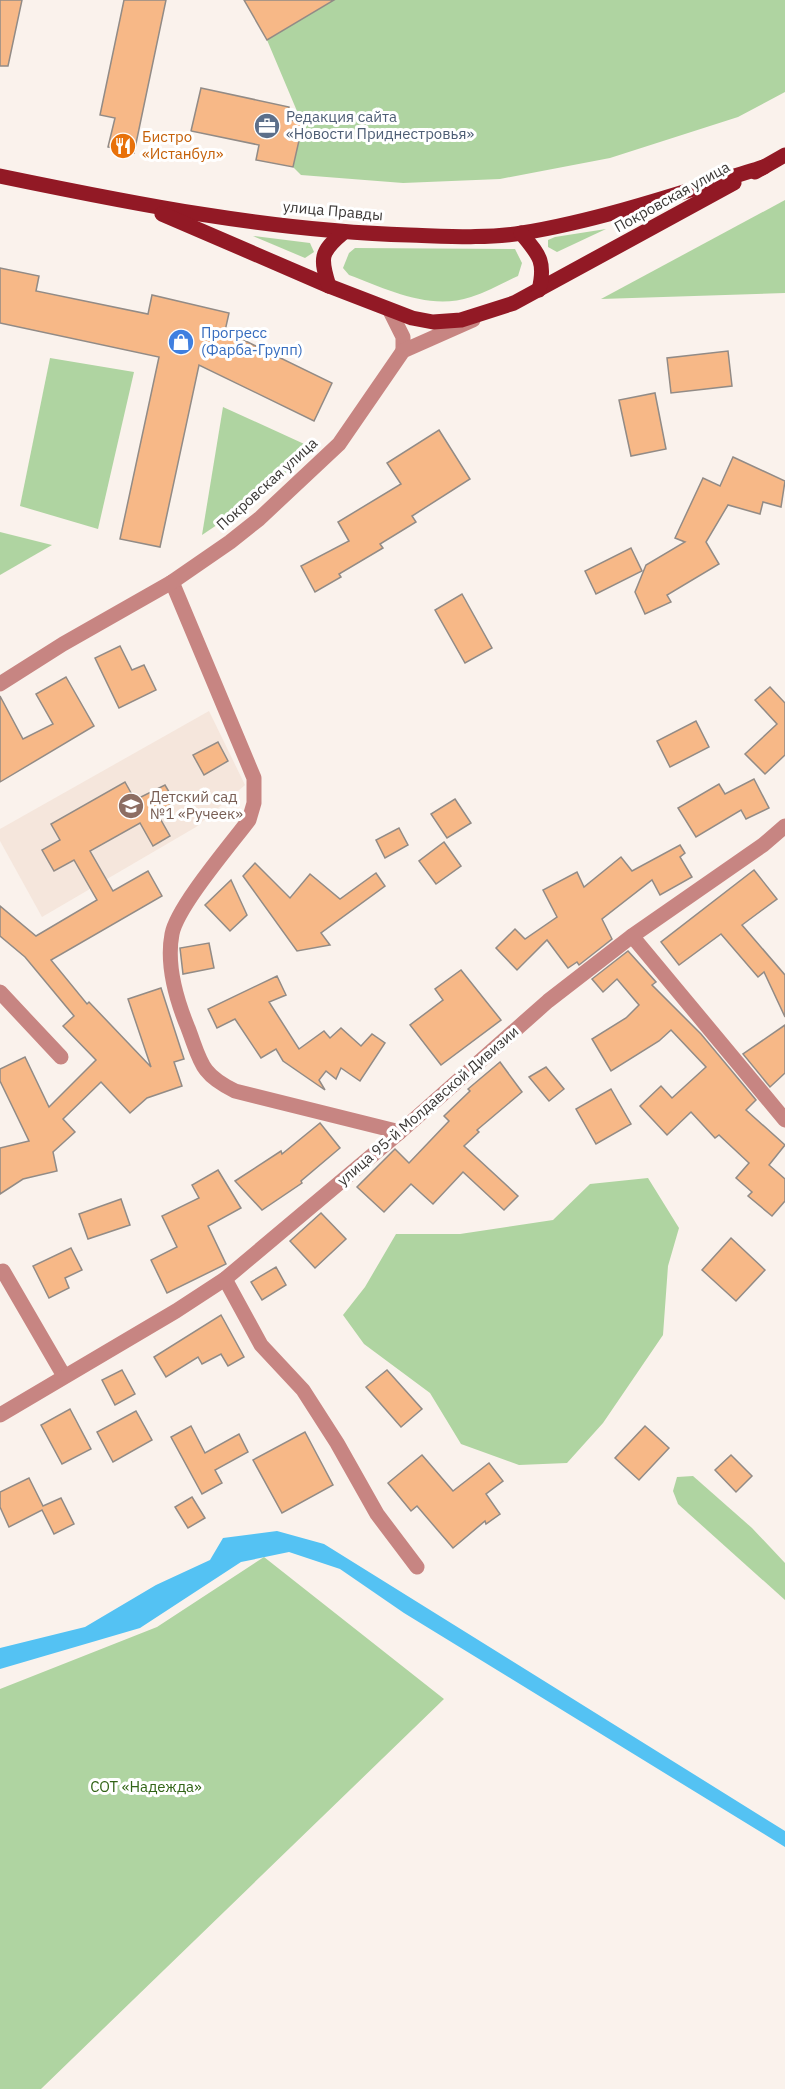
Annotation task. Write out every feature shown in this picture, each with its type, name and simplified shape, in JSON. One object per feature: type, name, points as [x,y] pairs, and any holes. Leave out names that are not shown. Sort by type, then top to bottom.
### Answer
[{"type":"main road","name":"Покровская улица","points":[[487,314],[539,290],[785,155]]},
{"type":"main road","name":"Покровская улица","points":[[521,233],[643,203],[764,167]]},
{"type":"main road","name":"улица Правды","points":[[0,176],[142,206],[343,233],[440,235],[521,233]]},
{"type":"main road","name":"улица Правды","points":[[142,206],[390,311],[433,322],[461,320],[487,314]]},
{"type":"main road","points":[[329,286],[322,264],[326,247],[343,233]]},
{"type":"main road","points":[[521,233],[540,256],[543,273],[539,290]]},
{"type":"street","points":[[390,311],[403,337],[403,351]]},
{"type":"street","name":"Покровская улица","points":[[0,684],[63,644],[172,582],[259,519],[339,444],[403,351],[487,314]]},
{"type":"street","points":[[172,582],[254,778],[254,803],[249,819],[181,912],[172,933],[171,964],[178,1004],[204,1070],[213,1080],[235,1091],[400,1132]]},
{"type":"street","name":"улица 95-й Молдавской Дивизии","points":[[0,1415],[176,1311],[225,1279],[400,1132],[549,1001],[632,936],[763,845],[785,826]]},
{"type":"street","points":[[632,936],[785,1120]]},
{"type":"street","points":[[0,992],[61,1057]]},
{"type":"street","points":[[3,1271],[64,1376]]},
{"type":"street","points":[[225,1279],[261,1345],[303,1390],[337,1443],[377,1514],[417,1567]]},
{"type":"shaded area","name":"Детский сад №1 «Ручеек»","points":[[209,711],[245,785],[196,827],[42,917],[0,841],[0,829]]},
{"type":"green space","points":[[334,0],[785,0],[785,92],[738,117],[610,158],[500,179],[403,183],[301,175],[293,167],[302,123],[267,40]]},
{"type":"green space","points":[[785,200],[785,293],[601,299]]},
{"type":"green space","points":[[606,229],[557,252],[548,247],[548,240],[555,237]]},
{"type":"green space","points":[[253,236],[310,243],[314,252],[305,258]]},
{"type":"green space","points":[[355,248],[515,249],[522,263],[518,276],[471,297],[455,301],[424,300],[393,292],[349,275],[343,268],[349,253]]},
{"type":"green space","points":[[50,358],[134,372],[98,529],[20,506]]},
{"type":"green space","points":[[223,407],[313,448],[260,496],[202,535]]},
{"type":"green space","points":[[0,532],[52,545],[0,575]]},
{"type":"green space","points":[[648,1178],[679,1228],[668,1266],[663,1335],[603,1423],[567,1463],[519,1465],[461,1444],[430,1393],[364,1344],[343,1315],[365,1287],[396,1234],[460,1234],[553,1220],[590,1184]]},
{"type":"green space","points":[[693,1476],[752,1528],[785,1563],[785,1600],[678,1504],[673,1491],[677,1477]]},
{"type":"green space","name":"СОТ «Надежда»","points":[[264,1557],[444,1699],[41,2089],[0,2089],[0,1689],[157,1627]]},
{"type":"water","points":[[277,1531],[324,1544],[785,1831],[785,1847],[404,1613],[340,1569],[289,1552],[241,1562],[140,1628],[0,1669],[0,1648],[85,1627],[156,1585],[210,1560],[223,1538]]},
{"type":"building","points":[[0,0],[22,0],[8,66],[0,66]]},
{"type":"building","points":[[124,0],[166,0],[134,153],[108,147],[115,118],[100,115]]},
{"type":"building","points":[[244,0],[334,0],[267,40]]},
{"type":"building","points":[[201,88],[289,107],[287,119],[303,123],[293,167],[256,160],[259,145],[191,131]]},
{"type":"building","points":[[0,268],[39,276],[36,291],[148,314],[152,295],[229,313],[225,331],[332,383],[314,421],[199,365],[160,547],[120,539],[159,357],[0,323]]},
{"type":"building","points":[[728,351],[732,386],[671,393],[667,358]]},
{"type":"building","points":[[655,393],[666,449],[631,456],[619,400]]},
{"type":"building","points":[[439,430],[470,479],[412,516],[416,522],[380,544],[383,548],[339,574],[341,577],[315,592],[301,566],[349,541],[338,522],[401,484],[387,463]]},
{"type":"building","points":[[733,457],[785,481],[781,507],[763,502],[760,514],[728,505],[706,542],[719,564],[667,595],[671,602],[645,614],[635,592],[646,565],[685,542],[675,538],[703,478],[720,486]]},
{"type":"building","points":[[631,548],[642,571],[596,594],[585,571]]},
{"type":"building","points":[[462,594],[492,648],[465,663],[435,610]]},
{"type":"building","points":[[120,646],[132,670],[144,665],[156,690],[119,708],[95,658]]},
{"type":"building","points":[[66,677],[94,726],[0,782],[0,696],[23,739],[53,724],[36,694]]},
{"type":"building","points":[[770,687],[785,703],[785,755],[765,774],[745,754],[777,724],[755,700]]},
{"type":"building","points":[[696,721],[709,747],[670,767],[657,741]]},
{"type":"building","points":[[218,742],[228,761],[204,775],[193,755]]},
{"type":"building","points":[[754,779],[769,808],[746,819],[741,810],[696,837],[678,808],[719,784],[725,794]]},
{"type":"building","points":[[125,782],[135,800],[165,785],[175,802],[157,813],[170,836],[153,846],[140,823],[90,851],[113,891],[148,871],[162,896],[51,960],[87,1004],[89,1002],[151,1067],[128,999],[161,988],[184,1059],[174,1062],[182,1086],[147,1098],[130,1113],[101,1082],[63,1119],[75,1132],[53,1152],[57,1171],[23,1179],[0,1194],[0,1148],[29,1141],[0,1081],[0,1069],[25,1057],[49,1107],[96,1060],[63,1026],[74,1016],[25,957],[0,936],[0,906],[36,936],[97,900],[74,860],[54,871],[42,850],[60,840],[51,824]]},
{"type":"building","points":[[455,799],[471,823],[447,838],[431,814]]},
{"type":"building","points":[[399,828],[408,845],[385,858],[376,840]]},
{"type":"building","points":[[444,842],[461,866],[436,884],[419,861]]},
{"type":"building","points":[[680,845],[685,853],[680,857],[692,877],[660,895],[652,880],[602,919],[612,939],[579,965],[577,962],[568,968],[547,940],[517,970],[496,948],[515,929],[525,939],[557,917],[543,890],[577,872],[584,887],[621,857],[632,871]]},
{"type":"building","points":[[255,863],[290,898],[310,874],[340,899],[376,873],[385,886],[321,933],[330,945],[297,951],[243,876]]},
{"type":"building","points":[[754,870],[777,899],[742,925],[785,975],[785,1017],[764,972],[758,977],[721,934],[679,965],[661,942]]},
{"type":"building","points":[[231,880],[247,915],[230,931],[205,905]]},
{"type":"building","points":[[209,943],[214,968],[183,974],[180,948]]},
{"type":"building","points":[[628,951],[656,982],[652,985],[701,1034],[756,1100],[746,1110],[785,1145],[769,1165],[785,1179],[785,1201],[772,1216],[748,1196],[752,1192],[736,1178],[749,1163],[719,1135],[715,1138],[691,1112],[667,1135],[640,1106],[661,1086],[672,1098],[706,1067],[671,1030],[659,1041],[611,1071],[592,1039],[626,1018],[639,1005],[617,979],[603,992],[592,979]]},
{"type":"building","points":[[461,970],[501,1020],[441,1065],[410,1025],[443,1000],[435,989]]},
{"type":"building","points":[[277,976],[286,995],[269,1002],[299,1049],[324,1031],[330,1038],[341,1028],[361,1046],[372,1034],[385,1043],[360,1081],[341,1068],[336,1079],[326,1071],[319,1080],[325,1090],[283,1061],[276,1049],[261,1058],[235,1019],[217,1028],[208,1009]]},
{"type":"building","points":[[785,1025],[785,1073],[770,1087],[743,1054]]},
{"type":"building","points":[[500,1062],[522,1092],[477,1130],[479,1132],[464,1146],[518,1196],[504,1210],[463,1172],[433,1204],[411,1184],[384,1212],[357,1187],[395,1149],[409,1163],[449,1121],[444,1116],[470,1091],[468,1089]]},
{"type":"building","points":[[546,1067],[564,1089],[549,1101],[529,1077]]},
{"type":"building","points":[[611,1089],[631,1124],[596,1144],[576,1109]]},
{"type":"building","points":[[320,1123],[340,1148],[301,1181],[302,1183],[262,1210],[235,1181],[281,1151],[282,1154]]},
{"type":"building","points":[[218,1170],[241,1208],[208,1226],[226,1264],[167,1293],[151,1260],[177,1247],[162,1216],[199,1198],[192,1185]]},
{"type":"building","points":[[121,1199],[130,1225],[88,1239],[79,1214]]},
{"type":"building","points":[[321,1213],[346,1239],[315,1268],[290,1241]]},
{"type":"building","points":[[731,1238],[765,1270],[736,1301],[702,1270]]},
{"type":"building","points":[[71,1248],[82,1270],[65,1278],[69,1288],[49,1298],[33,1266]]},
{"type":"building","points":[[276,1267],[286,1285],[262,1300],[251,1282]]},
{"type":"building","points":[[221,1315],[244,1357],[228,1366],[221,1354],[202,1364],[198,1357],[166,1377],[154,1357]]},
{"type":"building","points":[[122,1370],[135,1394],[115,1405],[102,1380]]},
{"type":"building","points":[[387,1370],[422,1409],[401,1427],[366,1387]]},
{"type":"building","points":[[70,1409],[91,1449],[62,1464],[41,1425]]},
{"type":"building","points":[[136,1411],[152,1440],[113,1462],[97,1432]]},
{"type":"building","points":[[191,1426],[205,1453],[239,1434],[248,1452],[215,1470],[222,1483],[202,1494],[171,1437]]},
{"type":"building","points":[[645,1426],[669,1448],[639,1480],[615,1458]]},
{"type":"building","points":[[305,1432],[333,1485],[282,1513],[253,1460]]},
{"type":"building","points":[[422,1455],[453,1491],[489,1463],[503,1481],[486,1494],[500,1514],[486,1524],[485,1521],[453,1548],[417,1506],[411,1511],[388,1483]]},
{"type":"building","points":[[731,1455],[752,1476],[736,1492],[715,1470]]},
{"type":"building","points":[[29,1478],[43,1506],[61,1498],[74,1524],[54,1534],[42,1510],[9,1527],[0,1507],[0,1492]]},
{"type":"building","points":[[192,1497],[205,1518],[188,1528],[175,1507]]},
{"type":"place","name":"Редакция сайта «Новости Приднестровья»","points":[[267,126]]},
{"type":"place","name":"Бистро «Истанбул»","points":[[123,146]]},
{"type":"place","name":"Прогресс (Фарба-Групп)","points":[[181,342]]},
{"type":"place","name":"Детский сад №1 «Ручеек»","points":[[131,806]]}]
